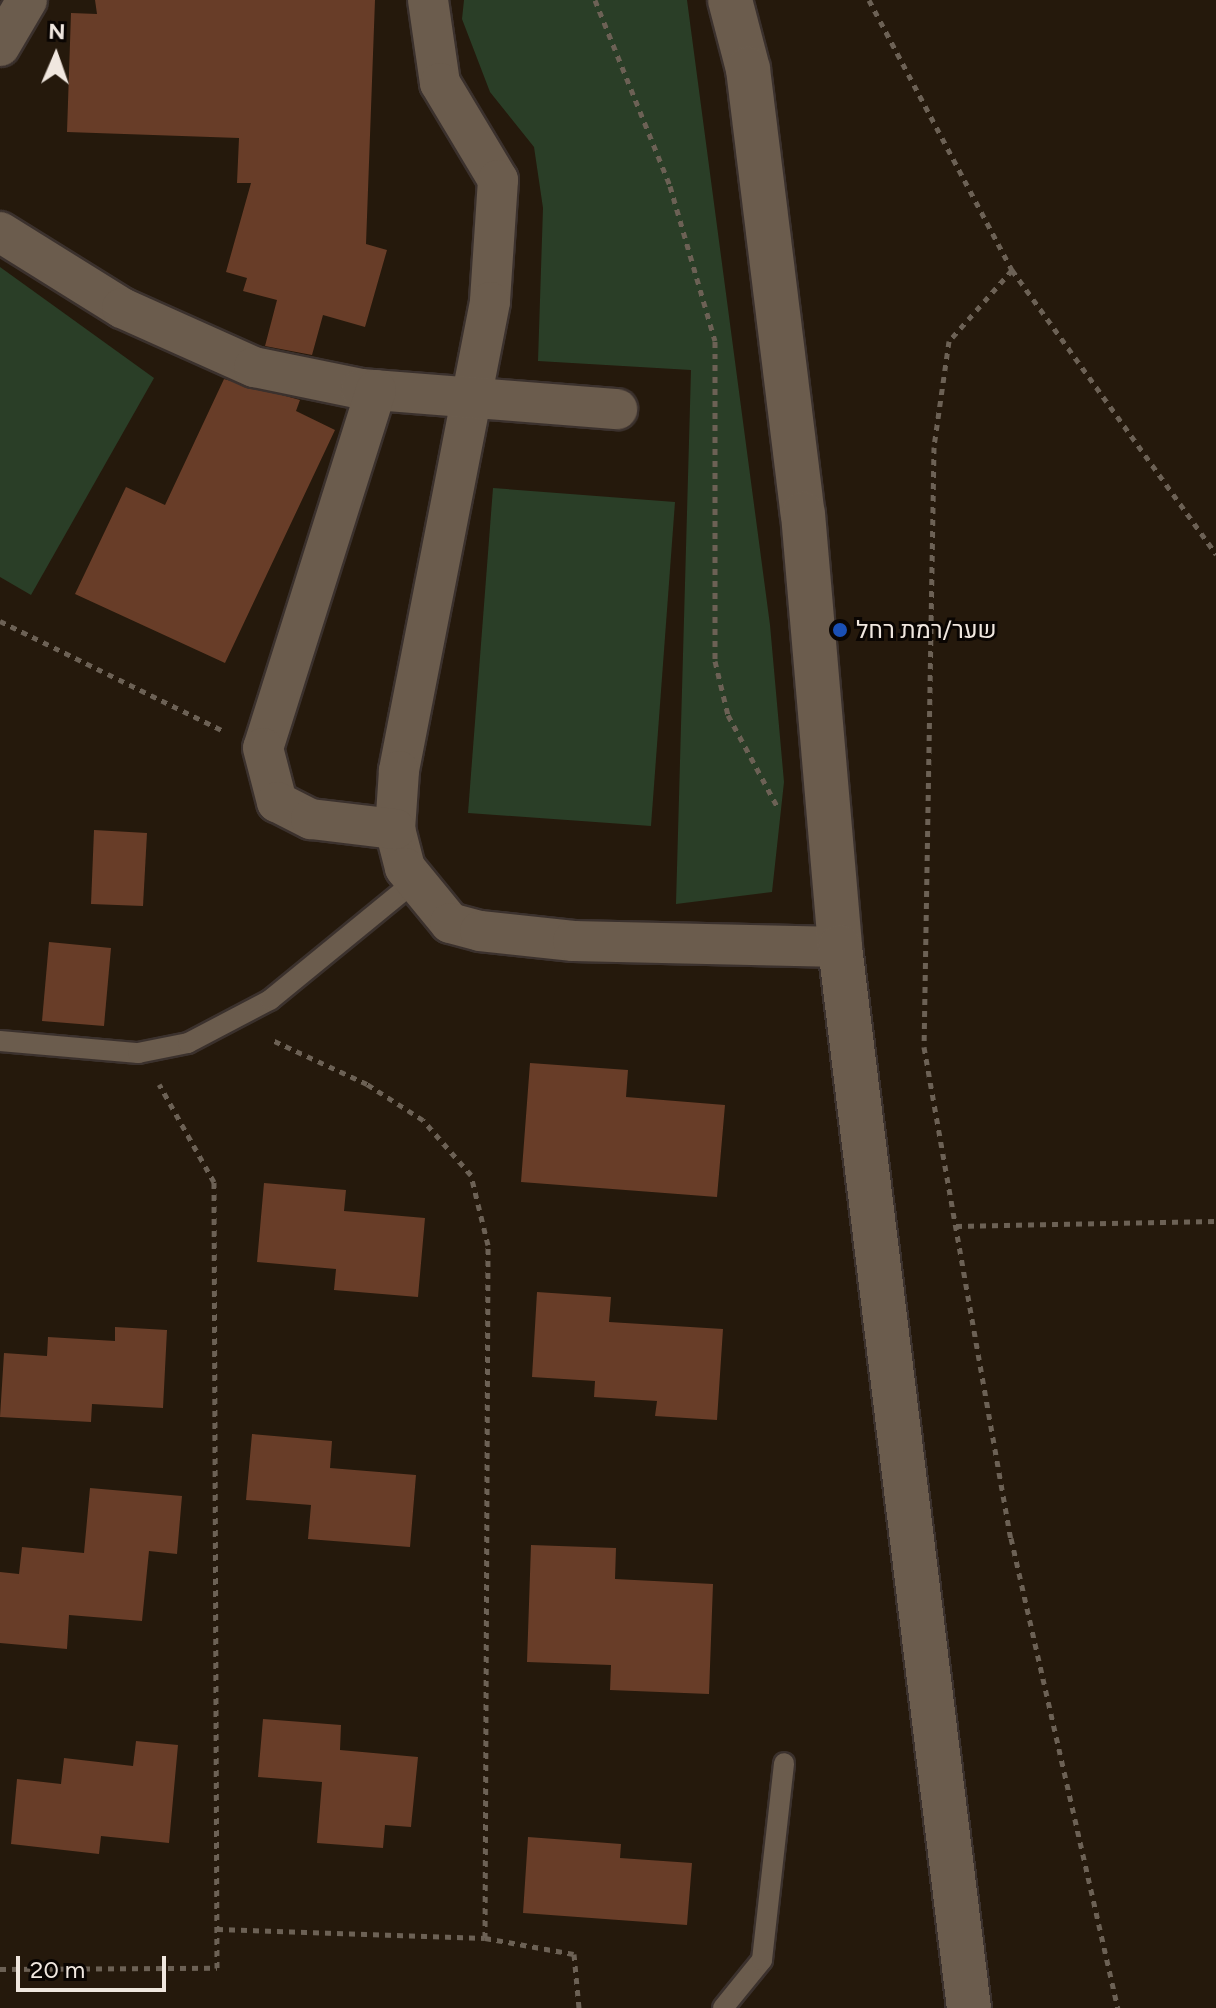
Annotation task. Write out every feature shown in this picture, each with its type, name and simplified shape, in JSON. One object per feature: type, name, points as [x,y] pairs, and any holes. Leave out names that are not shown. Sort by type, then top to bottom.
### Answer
[{"type":"main road","points":[[730,0],[748,69],[803,514],[840,947],[969,2008]]},
{"type":"street","points":[[0,46],[27,0]]},
{"type":"street","points":[[428,0],[440,83],[498,180],[490,302],[469,397],[399,771],[395,829],[414,882],[450,923],[480,931],[573,941],[840,947]]},
{"type":"street","points":[[0,232],[122,308],[254,367],[376,390],[617,409]]},
{"type":"street","points":[[376,390],[263,748],[277,802],[311,819],[395,829]]},
{"type":"lane","points":[[0,1041],[138,1053],[188,1043],[235,1022],[319,964],[414,882]]},
{"type":"lane","points":[[723,2008],[762,1960],[784,1763]]},
{"type":"path","points":[[595,0],[670,186],[715,341],[715,661],[728,715],[786,819]]},
{"type":"path","points":[[869,0],[1012,270],[1216,554]]},
{"type":"path","points":[[1012,270],[949,341],[934,447],[924,1047],[1011,1538],[1118,2008]]},
{"type":"path","points":[[0,621],[263,748]]},
{"type":"path","points":[[235,1022],[390,1098],[423,1120],[471,1175],[488,1245],[485,1938]]},
{"type":"path","points":[[0,1969],[217,1968],[214,1182],[138,1053]]},
{"type":"path","points":[[956,1226],[1216,1221]]},
{"type":"path","points":[[217,1929],[485,1938],[574,1954],[579,2008]]},
{"type":"green space","points":[[464,0],[687,0],[770,625],[784,782],[772,892],[676,904],[691,370],[538,361],[543,208],[534,147],[490,92],[462,19]]},
{"type":"green space","points":[[0,267],[154,378],[31,595],[0,577]]},
{"type":"green space","points":[[493,488],[675,502],[651,826],[468,813]]},
{"type":"building","points":[[95,0],[375,0],[366,244],[387,250],[365,327],[323,315],[312,355],[265,346],[277,300],[243,291],[247,278],[226,272],[251,183],[237,183],[239,138],[67,132],[71,13],[97,14]]},
{"type":"building","points":[[224,379],[300,400],[296,411],[335,430],[225,663],[75,594],[126,487],[165,505]]},
{"type":"building","points":[[94,830],[147,833],[143,906],[91,904]]},
{"type":"building","points":[[49,942],[111,948],[104,1026],[42,1021]]},
{"type":"building","points":[[530,1063],[628,1070],[626,1097],[725,1105],[717,1197],[521,1182]]},
{"type":"building","points":[[264,1183],[346,1190],[344,1211],[425,1218],[418,1297],[334,1290],[336,1269],[257,1262]]},
{"type":"building","points":[[537,1292],[611,1297],[609,1322],[723,1329],[717,1420],[655,1416],[657,1401],[594,1397],[595,1381],[532,1377]]},
{"type":"building","points":[[115,1327],[167,1330],[163,1408],[92,1404],[91,1422],[0,1417],[4,1353],[47,1356],[48,1337],[115,1341]]},
{"type":"building","points":[[252,1434],[332,1441],[330,1468],[416,1475],[410,1547],[308,1539],[311,1505],[246,1500]]},
{"type":"building","points":[[90,1488],[182,1496],[177,1554],[149,1551],[142,1621],[69,1615],[67,1649],[0,1643],[0,1572],[19,1574],[22,1547],[84,1553]]},
{"type":"building","points":[[531,1545],[616,1548],[615,1579],[713,1584],[709,1694],[610,1690],[611,1665],[527,1662]]},
{"type":"building","points":[[263,1719],[341,1725],[340,1750],[418,1757],[411,1827],[385,1825],[383,1848],[317,1843],[322,1782],[258,1777]]},
{"type":"building","points":[[136,1741],[178,1745],[169,1843],[101,1836],[99,1854],[11,1844],[17,1779],[61,1784],[64,1758],[133,1766]]},
{"type":"building","points":[[528,1837],[621,1844],[620,1858],[692,1863],[687,1925],[523,1913]]},
{"type":"place","name":"שער/רמת רחל","points":[[840,630]]}]
